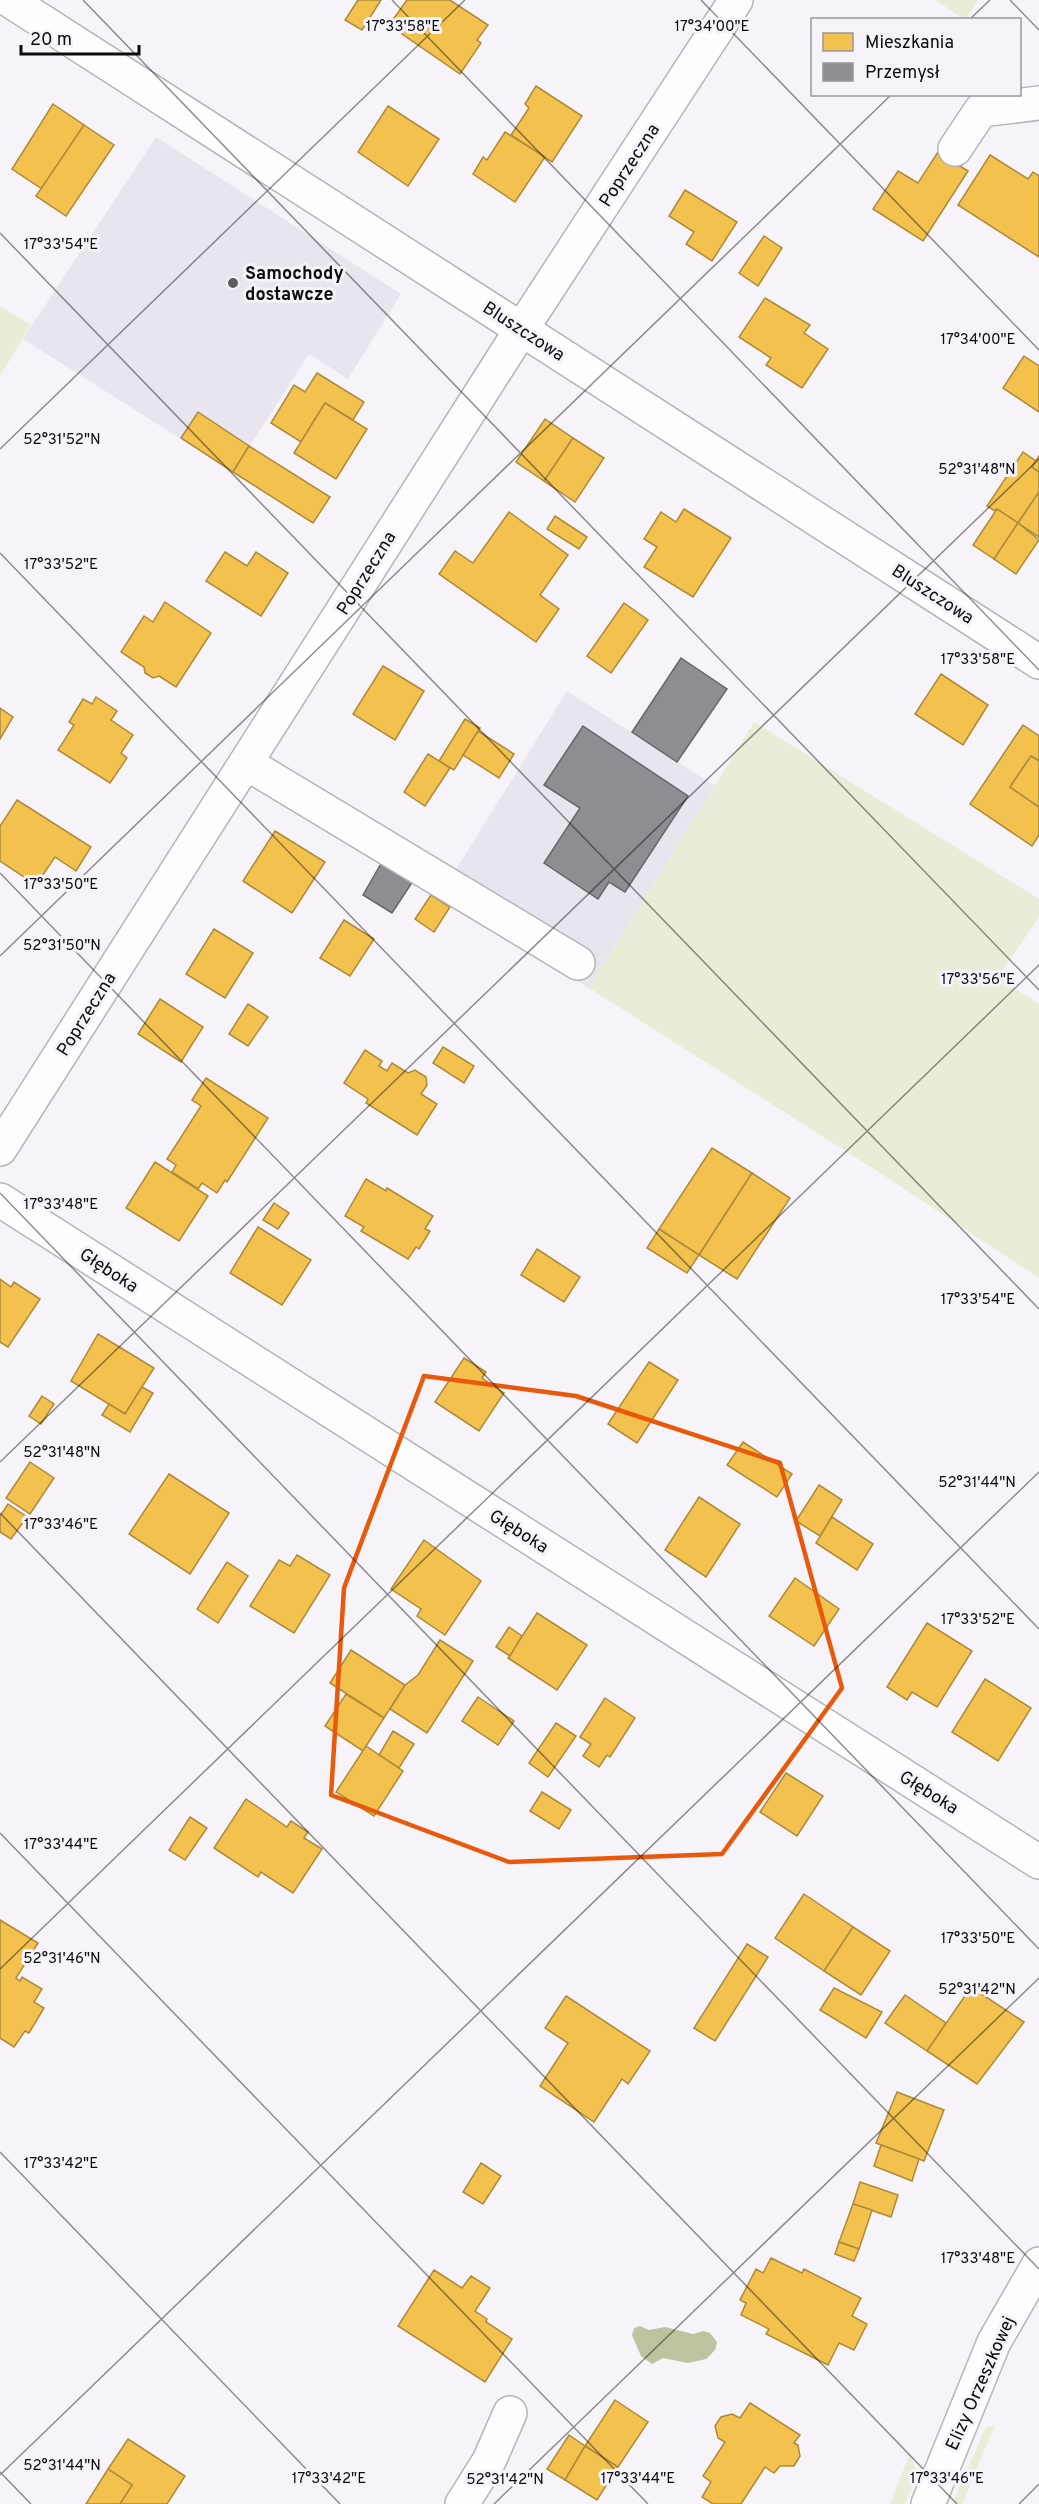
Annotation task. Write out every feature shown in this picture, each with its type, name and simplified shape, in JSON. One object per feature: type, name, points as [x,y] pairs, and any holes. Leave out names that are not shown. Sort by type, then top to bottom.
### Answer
[{"type":"street","name":"Bluszczowa","points":[[9,0],[1039,662]]},
{"type":"street","name":"Poprzeczna","points":[[0,1149],[521,330],[736,0]]},
{"type":"street","points":[[955,149],[981,110],[1039,103]]},
{"type":"street","points":[[246,763],[578,963]]},
{"type":"street","name":"Głęboka","points":[[0,1200],[1039,1862]]},
{"type":"street","name":"Elizy Orzeszkowej","points":[[928,2504],[994,2342],[1039,2264]]},
{"type":"street","points":[[462,2504],[489,2461],[510,2413]]},
{"type":"highlighted area","points":[[424,1376],[576,1396],[780,1463],[842,1688],[722,1854],[509,1862],[331,1795],[344,1588]]},
{"type":"shaded area","points":[[935,0],[978,0],[967,18],[963,18]]},
{"type":"shaded area","points":[[156,137],[401,294],[348,379],[309,354],[233,472],[23,339]]},
{"type":"shaded area","points":[[0,306],[31,325],[0,376]]},
{"type":"shaded area","points":[[567,691],[715,786],[589,988],[273,795],[288,769],[455,871]]},
{"type":"shaded area","points":[[754,722],[1039,899],[1039,917],[998,977],[1039,1004],[1039,1278],[877,1171],[589,988]]},
{"type":"shaded area","points":[[640,2326],[649,2330],[665,2327],[693,2334],[703,2331],[710,2333],[717,2342],[715,2350],[706,2359],[688,2363],[663,2358],[652,2364],[641,2356],[632,2335],[634,2328]]},
{"type":"shaded area","points":[[995,2425],[962,2504],[952,2504],[986,2427]]},
{"type":"shaded area","points":[[910,2453],[917,2475],[905,2504],[890,2504]]},
{"type":"building: Mieszkania","points":[[358,0],[381,0],[362,30],[345,20]]},
{"type":"building: Mieszkania","points":[[407,0],[450,0],[488,25],[477,40],[481,43],[460,74],[389,25]]},
{"type":"building: Mieszkania","points":[[536,86],[582,116],[552,162],[511,135],[529,108],[525,104]]},
{"type":"building: Mieszkania","points":[[53,104],[84,125],[42,189],[12,169]]},
{"type":"building: Mieszkania","points":[[388,106],[439,139],[408,186],[358,152]]},
{"type":"building: Mieszkania","points":[[84,125],[114,145],[66,216],[36,196]]},
{"type":"building: Mieszkania","points":[[505,132],[545,157],[515,202],[473,174],[483,157],[487,160]]},
{"type":"building: Mieszkania","points":[[938,152],[968,171],[923,241],[873,209],[898,171],[918,183]]},
{"type":"building: Mieszkania","points":[[990,155],[1028,179],[1033,172],[1039,176],[1039,257],[958,205]]},
{"type":"building: Mieszkania","points":[[685,190],[737,222],[712,261],[686,244],[694,232],[669,216]]},
{"type":"building: Mieszkania","points":[[764,236],[782,248],[758,286],[739,273]]},
{"type":"building: Mieszkania","points":[[765,298],[810,325],[804,333],[828,349],[802,388],[766,365],[771,358],[739,337]]},
{"type":"building: Mieszkania","points":[[1024,356],[1039,366],[1039,412],[1003,388]]},
{"type":"building: Mieszkania","points":[[317,373],[364,402],[353,420],[325,403],[301,442],[271,423],[294,385],[305,392]]},
{"type":"building: Mieszkania","points":[[325,403],[367,429],[336,479],[294,453]]},
{"type":"building: Mieszkania","points":[[198,412],[249,446],[233,472],[181,438]]},
{"type":"building: Mieszkania","points":[[545,419],[573,438],[544,481],[516,462]]},
{"type":"building: Mieszkania","points":[[573,438],[604,458],[575,502],[544,481]]},
{"type":"building: Mieszkania","points":[[249,446],[330,497],[313,523],[233,472]]},
{"type":"building: Mieszkania","points":[[1023,452],[1036,461],[1032,467],[1039,472],[1039,492],[1018,523],[997,509],[995,511],[987,506]]},
{"type":"building: Mieszkania","points":[[1039,456],[1039,472],[1032,467]]},
{"type":"building: Mieszkania","points":[[1039,492],[1039,537],[1018,523]]},
{"type":"building: Mieszkania","points":[[684,509],[731,538],[693,597],[644,567],[657,547],[644,539],[661,512],[676,522]]},
{"type":"building: Mieszkania","points":[[997,509],[1018,523],[994,559],[973,545]]},
{"type":"building: Mieszkania","points":[[509,512],[568,555],[540,595],[559,609],[536,642],[439,574],[455,551],[473,563]]},
{"type":"building: Mieszkania","points":[[555,516],[587,537],[579,549],[547,529]]},
{"type":"building: Mieszkania","points":[[1018,523],[1039,540],[1016,574],[994,559]]},
{"type":"building: Mieszkania","points":[[225,552],[247,566],[256,552],[288,573],[261,616],[206,581]]},
{"type":"building: Mieszkania","points":[[165,602],[211,633],[176,687],[159,676],[153,678],[145,673],[144,667],[121,652],[144,616],[153,622]]},
{"type":"building: Mieszkania","points":[[624,603],[648,620],[611,673],[587,656]]},
{"type":"building: Mieszkania","points":[[383,666],[424,691],[395,740],[353,714]]},
{"type":"building: Mieszkania","points":[[941,674],[988,705],[963,745],[915,714]]},
{"type":"building: Mieszkania","points":[[96,697],[117,711],[111,720],[133,735],[121,753],[127,758],[110,783],[58,750],[74,725],[69,722],[83,699],[92,704]]},
{"type":"building: Mieszkania","points":[[0,708],[13,717],[0,739]]},
{"type":"building: Mieszkania","points":[[465,719],[480,728],[454,770],[439,761]]},
{"type":"building: Mieszkania","points":[[1023,725],[1039,736],[1039,761],[1031,756],[1010,787],[1039,807],[1039,835],[1032,846],[970,804]]},
{"type":"building: Mieszkania","points":[[478,731],[514,754],[499,778],[463,755]]},
{"type":"building: Mieszkania","points":[[428,754],[450,768],[425,806],[404,792]]},
{"type":"building: Mieszkania","points":[[1031,756],[1039,761],[1039,807],[1010,787]]},
{"type":"building: Mieszkania","points":[[17,800],[91,847],[76,871],[55,857],[36,885],[0,861],[0,826]]},
{"type":"building: Mieszkania","points":[[275,831],[325,862],[292,913],[243,881]]},
{"type":"building: Mieszkania","points":[[431,895],[450,907],[434,932],[415,919]]},
{"type":"building: Mieszkania","points":[[344,920],[374,939],[350,976],[320,958]]},
{"type":"building: Mieszkania","points":[[214,929],[253,953],[225,998],[186,974]]},
{"type":"building: Mieszkania","points":[[160,999],[203,1027],[181,1062],[138,1034]]},
{"type":"building: Mieszkania","points":[[248,1004],[268,1017],[248,1046],[229,1034]]},
{"type":"building: Mieszkania","points":[[443,1047],[474,1066],[464,1083],[433,1063]]},
{"type":"building: Mieszkania","points":[[365,1050],[382,1061],[379,1066],[387,1071],[392,1063],[408,1073],[415,1070],[426,1077],[427,1085],[421,1094],[437,1104],[417,1135],[366,1103],[368,1099],[344,1083]]},
{"type":"building: Mieszkania","points":[[206,1078],[268,1118],[227,1182],[225,1180],[217,1193],[202,1183],[198,1189],[172,1172],[176,1165],[167,1159],[201,1106],[192,1100]]},
{"type":"building: Mieszkania","points":[[712,1148],[752,1173],[699,1255],[659,1229]]},
{"type":"building: Mieszkania","points":[[155,1162],[208,1196],[179,1241],[126,1208]]},
{"type":"building: Mieszkania","points":[[752,1173],[790,1198],[737,1279],[699,1255]]},
{"type":"building: Mieszkania","points":[[366,1179],[386,1191],[387,1188],[433,1216],[425,1229],[430,1231],[419,1249],[416,1247],[408,1259],[361,1231],[364,1227],[345,1216]]},
{"type":"building: Mieszkania","points":[[274,1203],[289,1213],[278,1229],[263,1220]]},
{"type":"building: Mieszkania","points":[[258,1227],[311,1260],[282,1305],[230,1273]]},
{"type":"building: Mieszkania","points":[[659,1229],[699,1255],[687,1273],[647,1248]]},
{"type":"building: Mieszkania","points":[[537,1249],[580,1277],[564,1302],[521,1275]]},
{"type":"building: Mieszkania","points":[[0,1279],[11,1287],[14,1282],[40,1299],[8,1347],[0,1342]]},
{"type":"building: Mieszkania","points":[[98,1334],[154,1368],[125,1414],[71,1381]]},
{"type":"building: Mieszkania","points":[[464,1358],[486,1372],[482,1378],[504,1393],[479,1431],[435,1402]]},
{"type":"building: Mieszkania","points":[[649,1362],[678,1380],[637,1443],[608,1424]]},
{"type":"building: Mieszkania","points":[[142,1387],[153,1393],[130,1432],[102,1415],[109,1404],[125,1414]]},
{"type":"building: Mieszkania","points":[[42,1396],[54,1404],[41,1424],[29,1416]]},
{"type":"building: Mieszkania","points":[[743,1442],[792,1474],[777,1497],[727,1465]]},
{"type":"building: Mieszkania","points":[[30,1462],[54,1478],[30,1514],[6,1498]]},
{"type":"building: Mieszkania","points":[[169,1474],[229,1513],[190,1574],[129,1534]]},
{"type":"building: Mieszkania","points":[[819,1485],[842,1500],[820,1536],[796,1521]]},
{"type":"building: Mieszkania","points":[[699,1497],[740,1524],[706,1577],[665,1550]]},
{"type":"building: Mieszkania","points":[[8,1504],[27,1517],[11,1539],[0,1532],[0,1516]]},
{"type":"building: Mieszkania","points":[[832,1517],[873,1544],[857,1570],[816,1543]]},
{"type":"building: Mieszkania","points":[[424,1540],[481,1581],[445,1635],[417,1616],[421,1609],[391,1589]]},
{"type":"building: Mieszkania","points":[[297,1555],[330,1575],[294,1633],[250,1606],[279,1560],[290,1566]]},
{"type":"building: Mieszkania","points":[[227,1562],[248,1576],[218,1623],[197,1609]]},
{"type":"building: Mieszkania","points":[[795,1578],[839,1609],[814,1646],[769,1616]]},
{"type":"building: Mieszkania","points":[[537,1613],[587,1645],[557,1690],[508,1658]]},
{"type":"building: Mieszkania","points":[[927,1623],[972,1651],[937,1707],[912,1692],[907,1700],[887,1687]]},
{"type":"building: Mieszkania","points":[[509,1627],[522,1636],[510,1656],[496,1647]]},
{"type":"building: Mieszkania","points":[[440,1640],[473,1661],[427,1733],[390,1709],[405,1685],[418,1675]]},
{"type":"building: Mieszkania","points":[[351,1650],[405,1685],[384,1718],[330,1683]]},
{"type":"building: Mieszkania","points":[[985,1679],[1031,1708],[998,1761],[952,1732]]},
{"type":"building: Mieszkania","points":[[346,1694],[384,1718],[363,1751],[325,1726]]},
{"type":"building: Mieszkania","points":[[478,1697],[514,1721],[498,1745],[462,1721]]},
{"type":"building: Mieszkania","points":[[605,1698],[635,1718],[610,1757],[607,1755],[599,1767],[583,1756],[591,1744],[580,1737]]},
{"type":"building: Mieszkania","points":[[556,1723],[576,1736],[548,1777],[529,1763]]},
{"type":"building: Mieszkania","points":[[393,1731],[414,1744],[399,1768],[379,1755]]},
{"type":"building: Mieszkania","points":[[366,1746],[403,1771],[374,1816],[336,1792]]},
{"type":"building: Mieszkania","points":[[786,1773],[823,1796],[797,1836],[760,1812]]},
{"type":"building: Mieszkania","points":[[542,1792],[571,1810],[559,1829],[530,1811]]},
{"type":"building: Mieszkania","points":[[246,1799],[287,1827],[291,1821],[308,1832],[304,1838],[322,1849],[293,1893],[261,1872],[258,1877],[214,1848]]},
{"type":"building: Mieszkania","points":[[190,1817],[207,1828],[185,1860],[169,1850]]},
{"type":"building: Mieszkania","points":[[804,1894],[853,1927],[824,1971],[775,1938]]},
{"type":"building: Mieszkania","points":[[0,1920],[38,1943],[16,1978],[20,1981],[22,1977],[42,1989],[34,2002],[44,2008],[29,2033],[25,2031],[14,2047],[0,2038]]},
{"type":"building: Mieszkania","points":[[853,1927],[890,1951],[861,1995],[824,1971]]},
{"type":"building: Mieszkania","points":[[747,1944],[768,1957],[715,2041],[694,2028]]},
{"type":"building: Mieszkania","points":[[971,1987],[1024,2022],[977,2084],[927,2051]]},
{"type":"building: Mieszkania","points":[[834,1988],[882,2012],[866,2038],[820,2010]]},
{"type":"building: Mieszkania","points":[[905,1995],[946,2023],[927,2051],[885,2023]]},
{"type":"building: Mieszkania","points":[[566,1996],[650,2051],[628,2084],[622,2079],[594,2122],[540,2086],[568,2043],[545,2028]]},
{"type":"building: Mieszkania","points":[[897,2092],[944,2110],[924,2161],[876,2143]]},
{"type":"building: Mieszkania","points":[[881,2145],[919,2159],[912,2181],[874,2166]]},
{"type":"building: Mieszkania","points":[[481,2163],[501,2176],[483,2204],[463,2192]]},
{"type":"building: Mieszkania","points":[[860,2182],[898,2195],[891,2217],[853,2204]]},
{"type":"building: Mieszkania","points":[[853,2204],[872,2210],[859,2249],[839,2242]]},
{"type":"building: Mieszkania","points":[[839,2242],[859,2249],[854,2261],[835,2254]]},
{"type":"building: Mieszkania","points":[[771,2258],[802,2273],[804,2269],[861,2298],[852,2316],[867,2324],[854,2350],[839,2343],[828,2365],[766,2334],[769,2329],[741,2315],[746,2303],[740,2300],[756,2269],[763,2273]]},
{"type":"building: Mieszkania","points":[[434,2270],[462,2288],[471,2276],[490,2288],[475,2311],[487,2319],[486,2322],[512,2339],[485,2382],[398,2326]]},
{"type":"building: Mieszkania","points":[[615,2400],[648,2422],[618,2467],[585,2446]]},
{"type":"building: Mieszkania","points":[[750,2403],[800,2435],[794,2443],[798,2445],[800,2456],[794,2466],[780,2466],[774,2473],[765,2467],[741,2504],[713,2504],[702,2497],[711,2482],[703,2476],[725,2442],[718,2438],[715,2426],[721,2417],[732,2414],[740,2418]]},
{"type":"building: Mieszkania","points":[[569,2435],[585,2446],[565,2480],[547,2469]]},
{"type":"building: Mieszkania","points":[[128,2439],[185,2476],[167,2504],[120,2504],[132,2485],[108,2469]]},
{"type":"building: Mieszkania","points":[[585,2446],[618,2467],[597,2500],[565,2480]]},
{"type":"building: Mieszkania","points":[[108,2469],[132,2485],[120,2504],[86,2504]]},
{"type":"building: Przemysł","points":[[681,658],[727,689],[677,762],[632,732]]},
{"type":"building: Przemysł","points":[[583,726],[688,796],[625,892],[609,882],[598,899],[544,863],[580,808],[544,785]]},
{"type":"building: Przemysł","points":[[382,862],[413,881],[392,913],[363,895]]},
{"type":"place","name":"Samochody dostawcze","points":[[233,283]]}]
